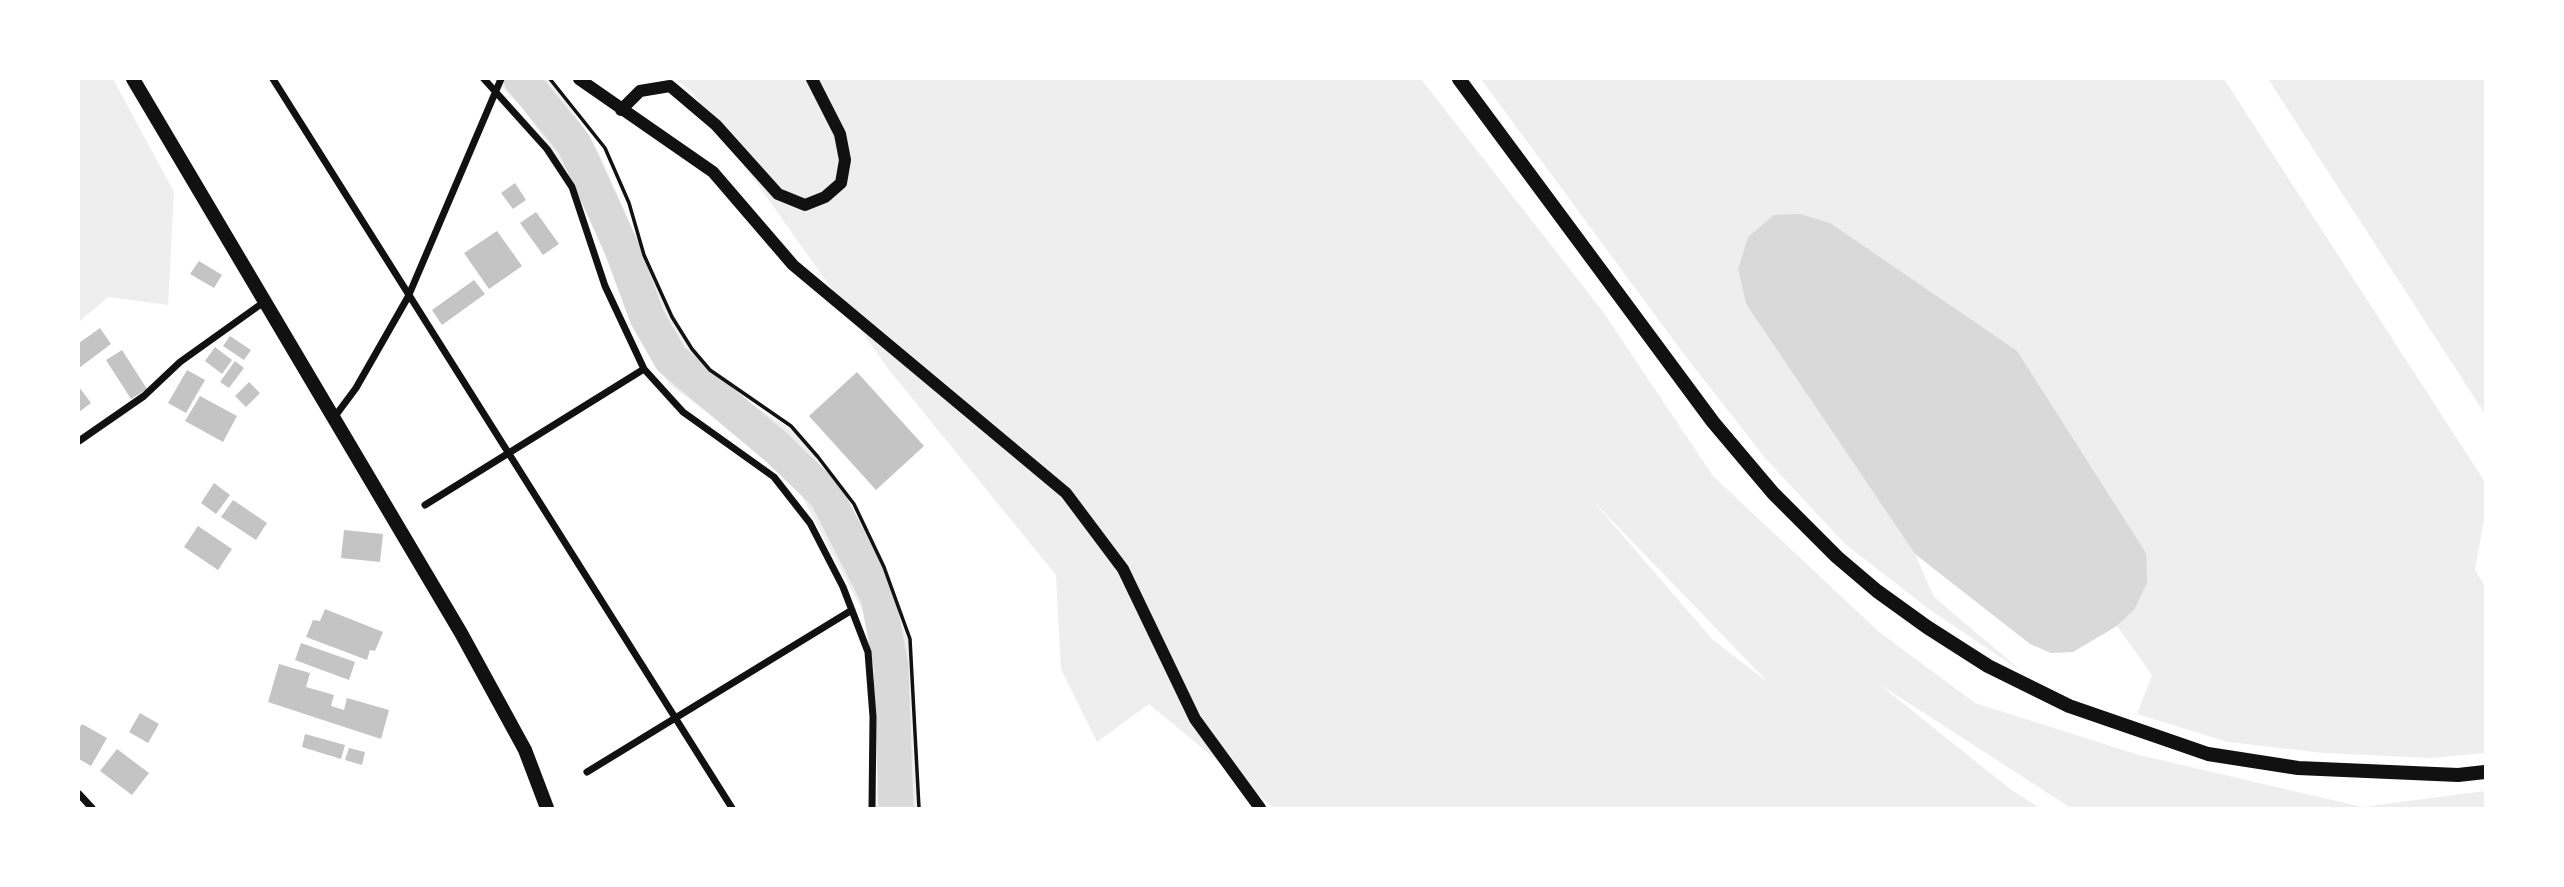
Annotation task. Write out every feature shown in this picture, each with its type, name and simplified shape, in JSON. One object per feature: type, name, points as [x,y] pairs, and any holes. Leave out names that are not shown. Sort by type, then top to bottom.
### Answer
[{"type":"main road","points":[[133,79],[461,633],[524,751],[547,808]]},
{"type":"main road","points":[[1458,79],[1713,422],[1773,493],[1837,557],[1877,592],[1927,627],[1988,666],[2068,706],[2208,754],[2298,768],[2458,775],[2485,772]]},
{"type":"street","points":[[273,79],[732,808]]},
{"type":"street","points":[[484,79],[547,149],[572,187],[605,286],[644,369],[683,412],[774,477],[810,523],[852,610],[868,652],[873,717],[872,808]]},
{"type":"street","points":[[333,419],[356,388],[408,297],[501,79]]},
{"type":"street","points":[[579,79],[713,172],[793,265],[1066,493],[1123,569],[1195,719],[1260,808]]},
{"type":"street","points":[[621,110],[640,91],[670,86],[716,125],[778,194],[805,205],[825,197],[841,183],[845,160],[840,134],[812,79]]},
{"type":"street","points":[[79,442],[144,396],[180,362],[264,302]]},
{"type":"street","points":[[425,505],[644,369]]},
{"type":"street","points":[[587,772],[852,610]]},
{"type":"street","points":[[79,794],[92,808]]},
{"type":"path","points":[[550,79],[605,148],[629,203],[643,255],[672,317],[692,349],[710,370],[790,426],[854,504],[884,567],[910,639],[919,808]]},
{"type":"shaded area","points":[[79,79],[113,79],[174,192],[168,305],[108,297],[79,322]]},
{"type":"shaded area","points":[[493,79],[552,79],[599,153],[656,282],[708,375],[800,436],[866,529],[911,648],[920,808],[876,808],[880,737],[870,625],[790,474],[669,384],[629,319],[580,190],[521,106]]},
{"type":"shaded area","points":[[676,79],[1421,79],[1604,313],[1713,476],[1878,631],[1975,703],[2139,755],[2362,807],[2485,791],[2485,808],[2071,808],[1879,684],[2010,789],[2040,808],[1274,808],[1149,704],[1097,742],[1061,669],[1056,575],[889,370],[693,93]],"holes":[[[1591,499],[1765,679],[1713,640]]]},
{"type":"shaded area","points":[[1481,79],[2224,79],[2485,482],[2485,514],[2475,570],[2485,586],[2485,753],[2431,758],[2324,753],[2228,742],[2137,714],[2152,675],[2117,626],[2134,610],[1748,237],[1738,269],[1746,304],[1915,554],[1934,597],[2024,673],[1930,610],[1845,544],[1766,459],[1683,353]]},
{"type":"shaded area","points":[[2268,79],[2485,79],[2485,414]]},
{"type":"shaded area","points":[[1800,214],[1830,223],[2017,351],[2146,553],[2147,583],[2134,610],[2117,626],[2073,652],[2051,653],[2030,644],[1915,554],[1746,304],[1738,269],[1748,237],[1774,215]]},
{"type":"building","points":[[515,183],[526,200],[513,209],[501,193]]},
{"type":"building","points":[[536,212],[559,244],[543,255],[520,223]]},
{"type":"building","points":[[497,231],[522,266],[489,289],[464,253]]},
{"type":"building","points":[[199,261],[222,275],[214,288],[190,274]]},
{"type":"building","points":[[474,280],[485,294],[442,325],[432,310]]},
{"type":"building","points":[[100,328],[111,344],[79,368],[79,343]]},
{"type":"building","points":[[230,336],[251,350],[244,360],[223,346]]},
{"type":"building","points":[[215,347],[232,360],[222,374],[205,361]]},
{"type":"building","points":[[122,350],[147,389],[131,399],[106,360]]},
{"type":"building","points":[[235,361],[244,368],[229,388],[220,382]]},
{"type":"building","points":[[187,370],[205,380],[186,413],[168,403]]},
{"type":"building","points":[[857,372],[924,446],[876,490],[809,416]]},
{"type":"building","points":[[249,382],[260,393],[246,407],[235,396]]},
{"type":"building","points":[[79,387],[91,403],[79,412]]},
{"type":"building","points":[[200,396],[237,416],[223,442],[185,421]]},
{"type":"building","points":[[214,483],[230,495],[216,514],[201,503]]},
{"type":"building","points":[[233,500],[267,523],[256,540],[221,517]]},
{"type":"building","points":[[198,526],[232,549],[218,570],[184,547]]},
{"type":"building","points":[[344,530],[383,534],[380,562],[341,558]]},
{"type":"building","points":[[325,609],[383,632],[375,651],[370,650],[367,660],[306,637],[313,620],[320,621]]},
{"type":"building","points":[[301,643],[355,662],[349,680],[295,660]]},
{"type":"building","points":[[279,664],[310,673],[306,687],[334,695],[331,706],[344,710],[347,698],[389,710],[381,739],[268,702]]},
{"type":"building","points":[[140,713],[159,724],[148,743],[129,732]]},
{"type":"building","points":[[82,724],[107,738],[91,766],[79,759],[79,729]]},
{"type":"building","points":[[305,734],[345,745],[341,759],[302,747]]},
{"type":"building","points":[[349,748],[365,752],[362,765],[345,760]]},
{"type":"building","points":[[117,749],[149,773],[132,795],[100,771]]},
{"type":"waterway","points":[[521,79],[574,144],[623,251],[647,317],[671,359],[776,447],[826,495],[878,597],[891,666],[896,808]]}]
